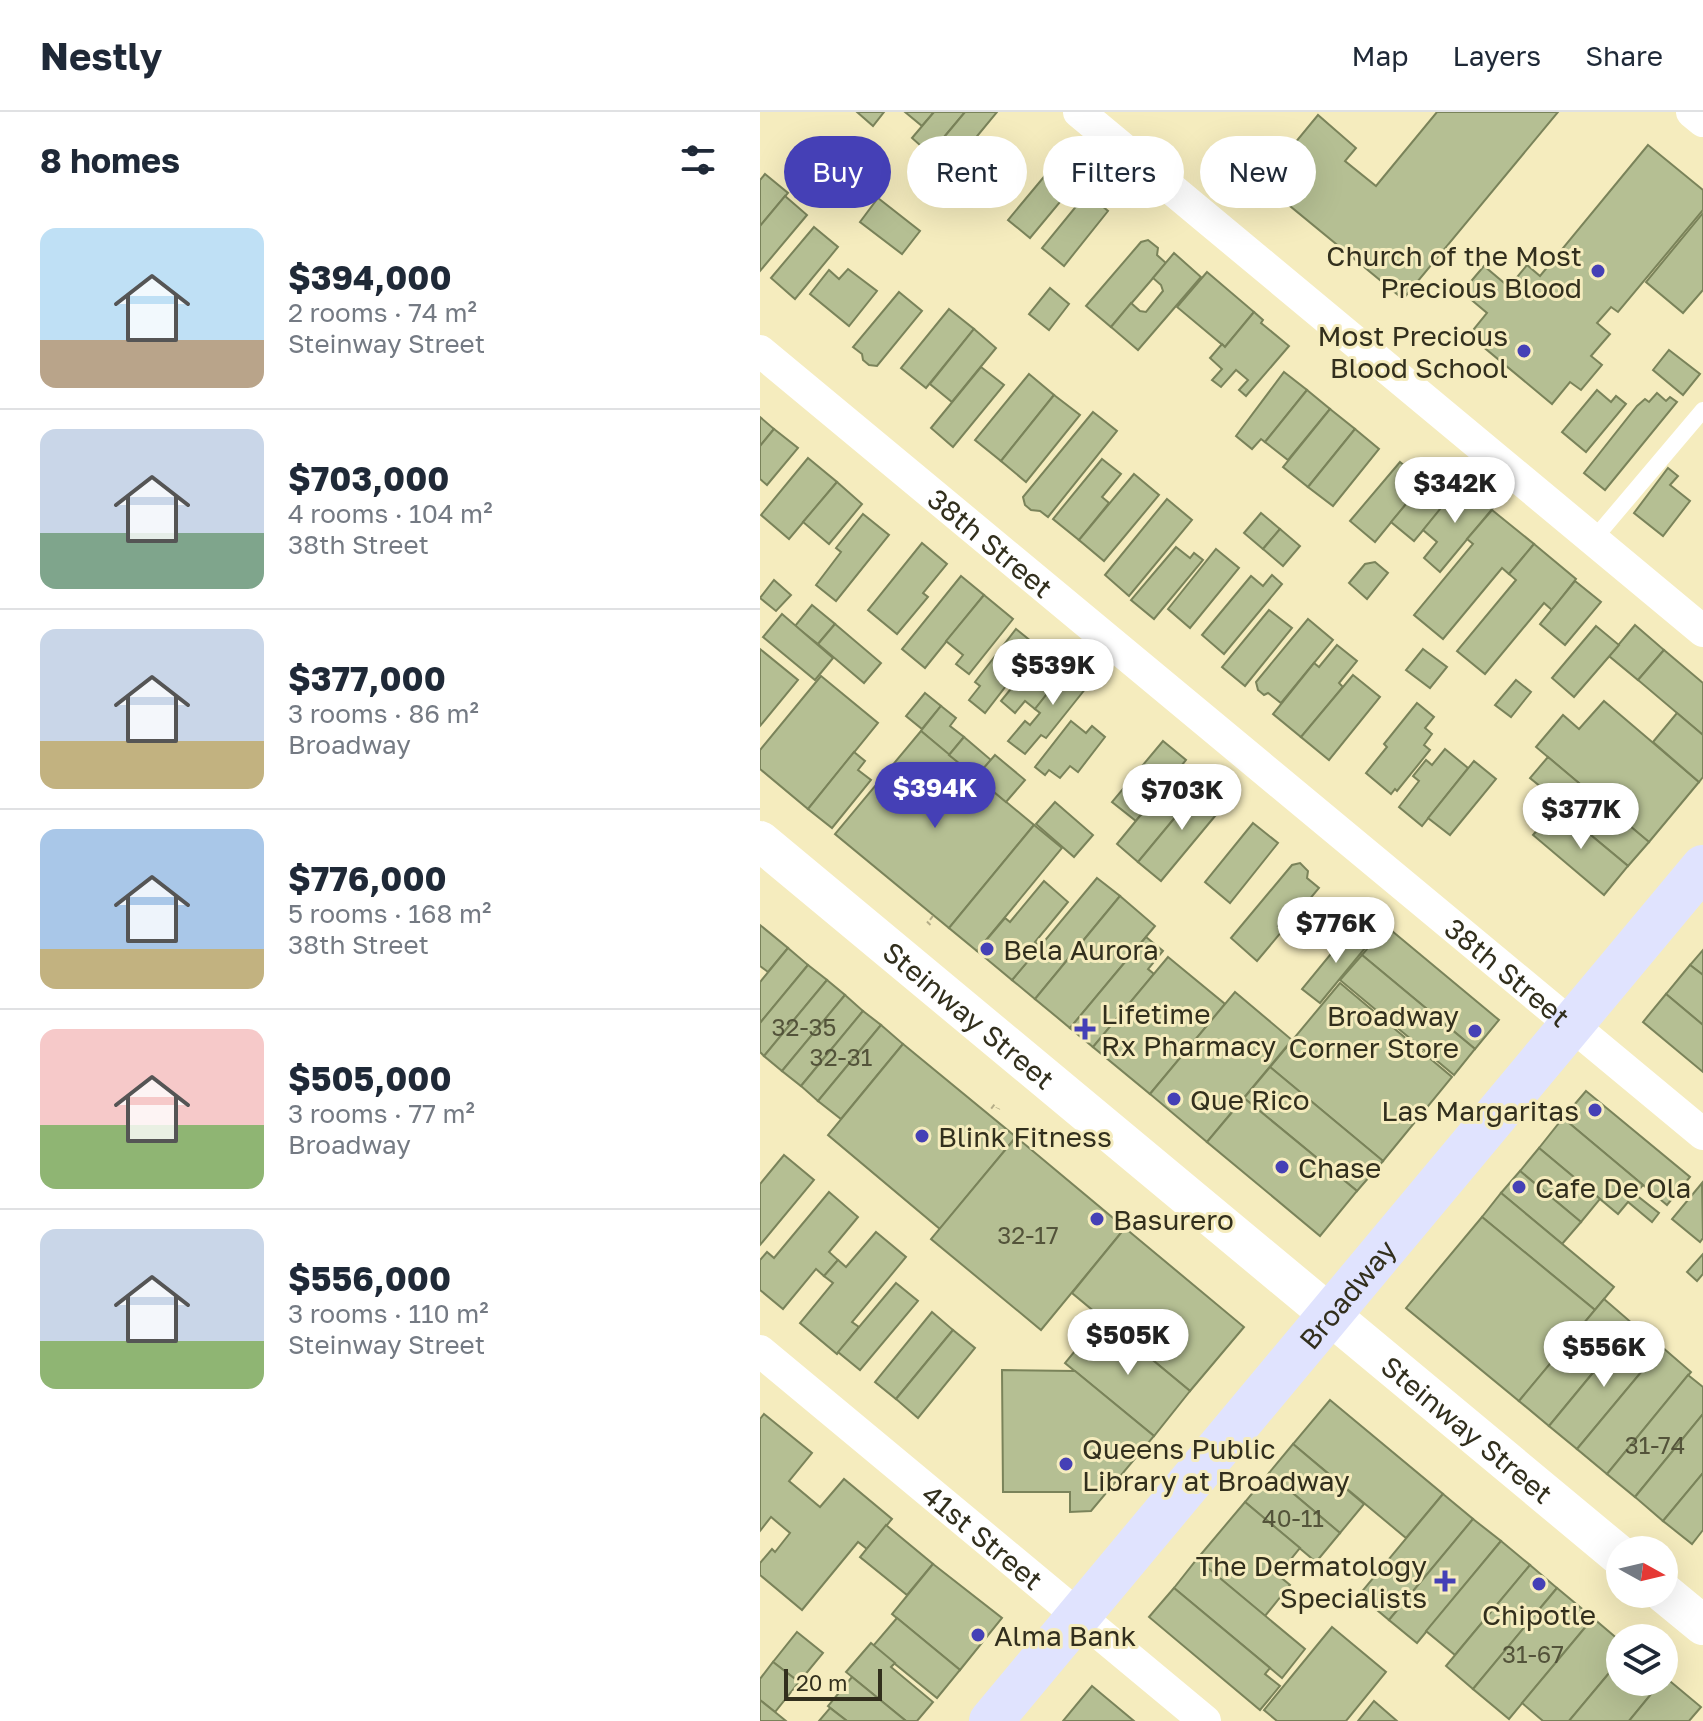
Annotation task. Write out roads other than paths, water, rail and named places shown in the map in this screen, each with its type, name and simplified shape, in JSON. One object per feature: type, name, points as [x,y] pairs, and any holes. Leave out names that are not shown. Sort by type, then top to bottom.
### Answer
[{"type":"main road","name":"Broadway","points":[[991,1721],[1703,867]]},
{"type":"street","points":[[1079,112],[1703,631]]},
{"type":"street","points":[[1692,112],[1703,121]]},
{"type":"street","name":"38th Street","points":[[760,351],[1703,1134]]},
{"type":"street","name":"Steinway Street","points":[[760,841],[1606,1544]]},
{"type":"street","name":"41st Street","points":[[760,1351],[1205,1721]]},
{"type":"street","points":[[1678,1604],[1703,1625]]},
{"type":"lane","points":[[1593,540],[1703,410]]},
{"type":"place","name":"Church of the Most Precious Blood","points":[[1598,271]]},
{"type":"place","name":"Most Precious Blood School","points":[[1524,351]]},
{"type":"place","name":"Bela Aurora","points":[[987,949]]},
{"type":"place","name":"Lifetime Rx Pharmacy","points":[[1085,1029]]},
{"type":"place","name":"Broadway Corner Store","points":[[1475,1031]]},
{"type":"place","name":"Que Rico","points":[[1174,1099]]},
{"type":"place","name":"Las Margaritas","points":[[1595,1110]]},
{"type":"place","name":"Blink Fitness","points":[[922,1136]]},
{"type":"place","name":"Chase","points":[[1282,1167]]},
{"type":"place","name":"Cafe De Ola","points":[[1519,1187]]},
{"type":"place","name":"Basurero","points":[[1097,1219]]},
{"type":"place","name":"Queens Public Library at Broadway","points":[[1066,1464]]},
{"type":"place","name":"The Dermatology Specialists","points":[[1445,1581]]},
{"type":"place","name":"Chipotle","points":[[1539,1584]]},
{"type":"place","name":"Alma Bank","points":[[978,1635]]}]
